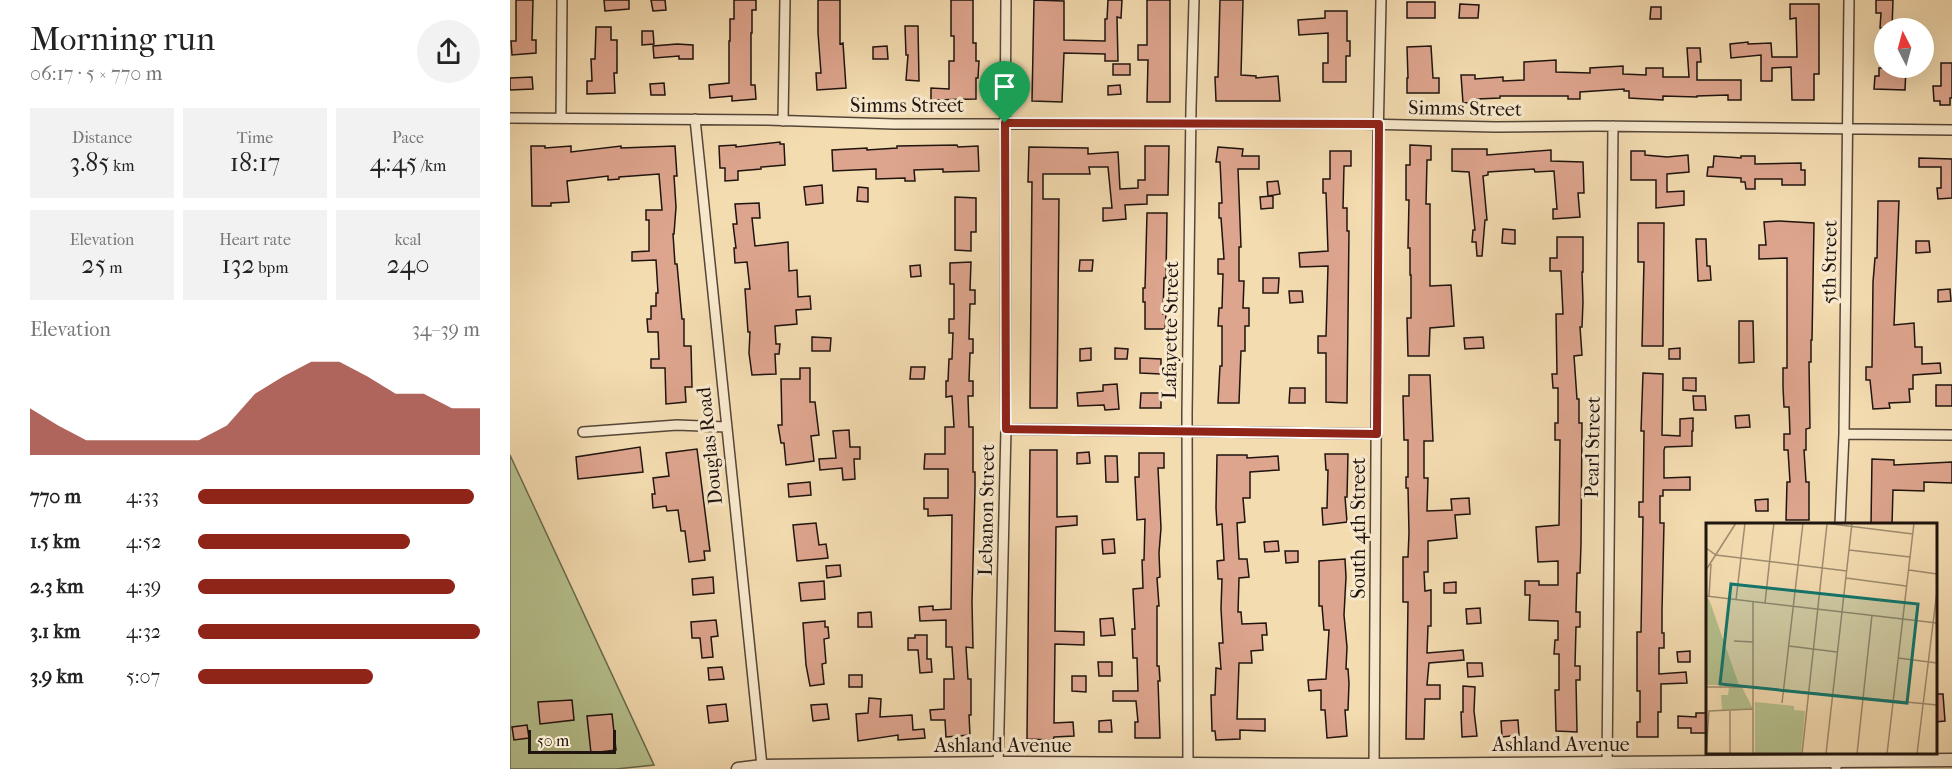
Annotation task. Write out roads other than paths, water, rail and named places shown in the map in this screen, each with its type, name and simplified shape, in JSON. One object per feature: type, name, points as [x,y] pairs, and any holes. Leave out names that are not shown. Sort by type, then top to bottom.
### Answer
[{"type":"street","points":[[561,118],[562,0]]},
{"type":"street","points":[[783,121],[785,0]]},
{"type":"street","name":"Lebanon Street","points":[[998,766],[1006,429],[1006,0]]},
{"type":"street","name":"Lafayette Street","points":[[1188,767],[1187,430],[1194,0]]},
{"type":"street","name":"South 4th Street","points":[[1374,767],[1381,0]]},
{"type":"street","name":"5th Street","points":[[1840,523],[1844,434],[1850,0]]},
{"type":"street","name":"Simms Street","points":[[510,118],[894,124],[1379,124],[1952,130]]},
{"type":"street","name":"Douglas Road","points":[[695,120],[762,768]]},
{"type":"street","name":"Pearl Street","points":[[1607,766],[1613,126]]},
{"type":"street","points":[[583,432],[677,425],[726,427]]},
{"type":"street","points":[[1006,429],[1377,434]]},
{"type":"street","points":[[1844,434],[1952,435]]},
{"type":"street","name":"Ashland Avenue","points":[[738,769],[998,766],[1607,766],[1952,760]]}]
